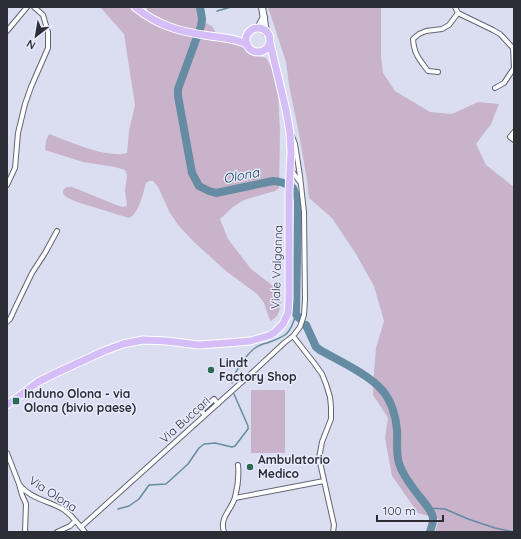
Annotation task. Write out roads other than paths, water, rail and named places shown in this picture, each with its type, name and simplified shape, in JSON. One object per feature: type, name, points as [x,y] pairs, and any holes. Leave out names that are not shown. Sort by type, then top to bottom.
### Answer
[{"type":"main road","points":[[135,7],[148,17],[177,30],[193,34],[234,38],[247,35],[251,31],[258,28],[264,17]]},
{"type":"main road","points":[[262,7],[266,32]]},
{"type":"main road","points":[[247,35],[246,39],[249,48],[253,51],[263,51],[270,43],[269,36],[263,29],[258,28]]},
{"type":"main road","points":[[234,38],[247,44]]},
{"type":"main road","name":"Viale Valganna","points":[[7,405],[38,382],[104,351],[123,344],[142,340],[162,340],[198,345],[250,341],[274,333],[283,324],[288,312],[290,133],[270,43]]},
{"type":"main road","points":[[263,51],[271,55],[274,59]]},
{"type":"street","points":[[7,31],[27,7]]},
{"type":"street","points":[[7,185],[15,168],[18,133],[25,104],[48,48],[48,32],[43,15],[34,7]]},
{"type":"street","points":[[455,7],[458,13],[462,16],[500,34],[513,48],[514,68],[504,83],[495,88]]},
{"type":"street","points":[[438,72],[428,71],[418,58],[414,48],[413,39],[426,31],[442,29],[449,25],[458,13]]},
{"type":"street","points":[[514,132],[510,137],[514,140]]},
{"type":"street","name":"Via Buccari","points":[[81,527],[293,336],[302,322],[305,300],[304,212],[295,144],[290,133]]},
{"type":"street","name":"Via Buccari","points":[[290,167],[300,184]]},
{"type":"street","points":[[7,322],[18,304],[32,273],[58,231]]},
{"type":"street","points":[[293,336],[322,374],[330,397],[332,407],[331,419],[322,442],[319,458],[334,525],[333,532]]},
{"type":"street","name":"Via Olona","points":[[7,453],[26,504],[25,532]]},
{"type":"street","points":[[224,532],[222,524],[223,519],[235,498],[239,476],[238,465]]},
{"type":"street","points":[[235,498],[324,481]]},
{"type":"street","name":"Via Olona","points":[[19,484],[30,494],[64,511],[85,532]]},
{"type":"street","name":"Via Olona","points":[[57,532],[70,526],[75,521]]},
{"type":"waterway","name":"Olona","points":[[200,7],[202,19],[201,26],[178,89],[192,173],[199,186],[216,193],[273,181],[283,183],[293,188],[298,200],[296,314],[299,318]]},
{"type":"waterway","points":[[217,11],[231,7]]},
{"type":"waterway","points":[[232,383],[232,378],[248,354],[258,346],[286,334],[292,326],[296,314]]},
{"type":"waterway","name":"Olona","points":[[306,325],[316,347],[369,379],[376,384],[388,398],[394,414],[396,425],[398,462],[407,479],[427,506],[433,517],[430,532]]},
{"type":"waterway","points":[[118,509],[129,506],[139,499],[149,485],[166,484],[188,464],[199,448],[204,444],[215,443],[232,447],[235,446],[248,429],[248,426],[234,394]]},
{"type":"waterway","points":[[428,508],[445,509],[468,519],[495,528],[514,532]]},
{"type":"place","name":"Lindt Factory Shop","points":[[211,370]]},
{"type":"place","name":"Induno Olona - via Olona (bivio paese)","points":[[16,401]]},
{"type":"place","name":"Ambulatorio Medico","points":[[250,467]]}]
